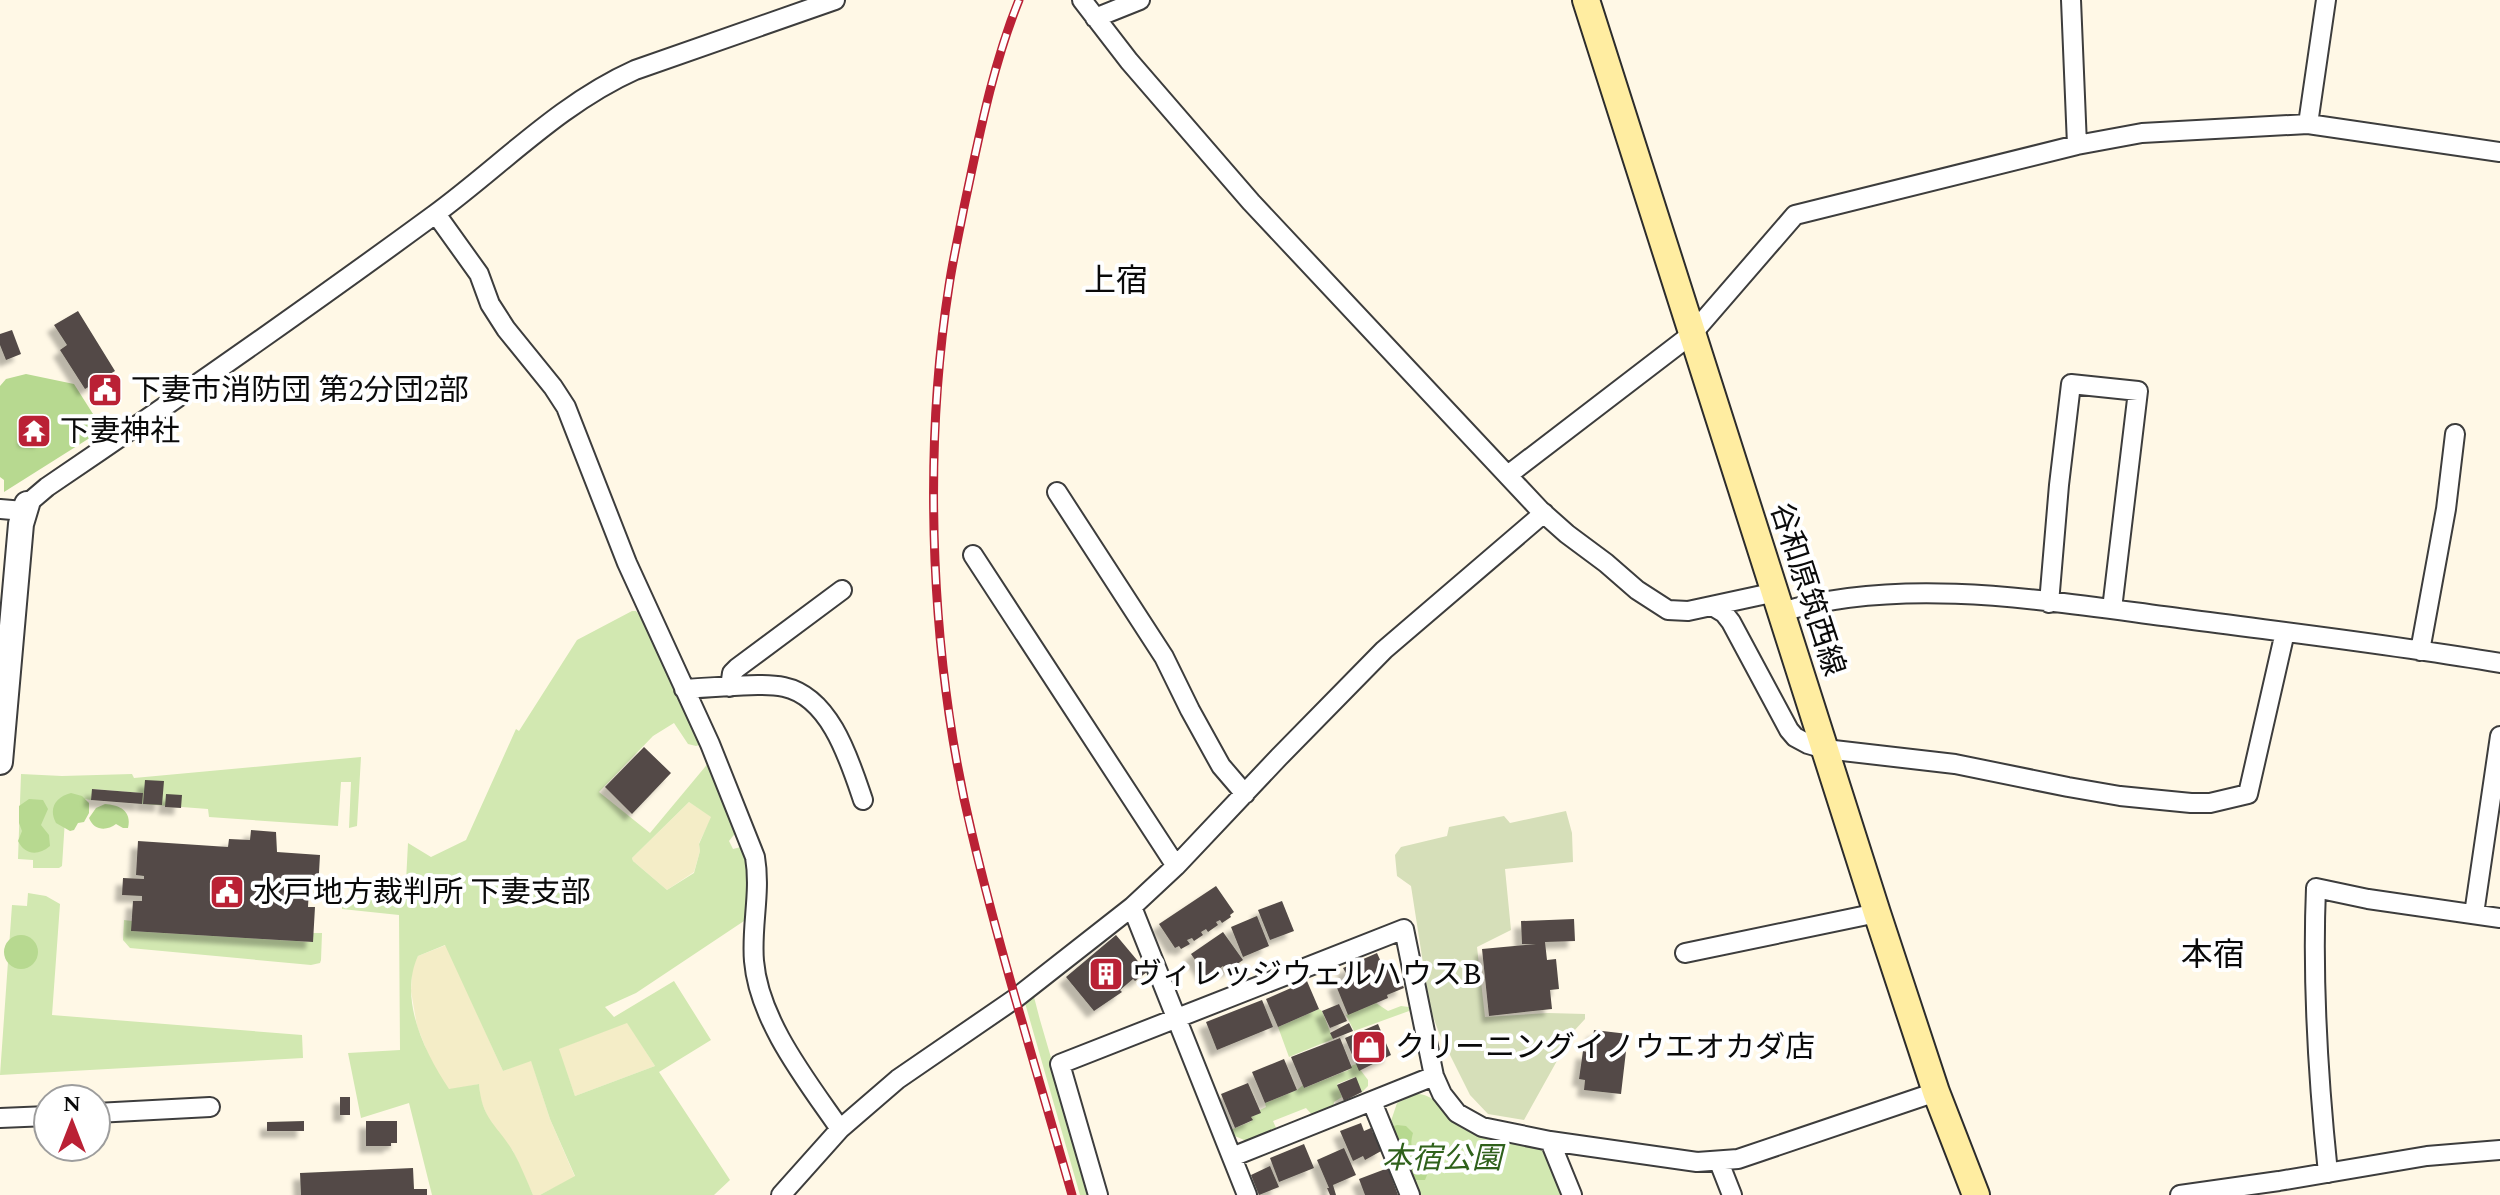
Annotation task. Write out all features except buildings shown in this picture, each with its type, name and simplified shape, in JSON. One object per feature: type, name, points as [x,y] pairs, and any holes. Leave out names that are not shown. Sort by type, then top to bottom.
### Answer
[{"type":"main road","name":"谷和原筑西線","points":[[1586,0],[1877,913],[1936,1092],[1976,1195]]},
{"type":"street","points":[[0,762],[4,648],[17,508],[436,214],[555,118],[610,81],[835,0]]},
{"type":"street","points":[[1082,0],[1129,61],[1251,202],[1544,513],[1654,603],[1668,610],[1889,595],[1976,595],[2112,609],[2500,663]]},
{"type":"street","points":[[1095,18],[1140,0]]},
{"type":"street","points":[[2071,0],[2077,145]]},
{"type":"street","points":[[2308,124],[2326,0]]},
{"type":"street","points":[[1508,475],[1692,334],[1795,215],[2077,145],[2142,133],[2308,124],[2500,152]]},
{"type":"street","points":[[436,214],[479,274],[490,304],[506,329],[566,407],[627,563],[755,857],[758,874],[753,942],[762,1000],[794,1060],[840,1129]]},
{"type":"street","points":[[2049,603],[2071,384],[2101,386],[2138,391],[2112,609]]},
{"type":"street","points":[[2420,651],[2446,509],[2455,434]]},
{"type":"street","points":[[1057,492],[1173,671],[1190,710],[1221,766],[1245,794]]},
{"type":"street","points":[[781,1195],[840,1129],[898,1079],[1016,998],[1132,907],[1176,866],[1384,650],[1544,513]]},
{"type":"street","points":[[973,555],[1176,866]]},
{"type":"street","points":[[730,687],[732,673],[737,668],[842,590]]},
{"type":"street","points":[[1714,607],[1731,622],[1789,730],[1808,744],[1825,749],[1970,766],[2132,797],[2191,803],[2248,794],[2285,632]]},
{"type":"street","points":[[684,689],[782,686],[806,696],[837,733],[863,800]]},
{"type":"street","points":[[2474,914],[2500,736]]},
{"type":"street","points":[[2328,1173],[2315,999],[2316,888],[2368,899],[2500,918]]},
{"type":"street","points":[[1132,907],[1247,1195]]},
{"type":"street","points":[[1685,953],[1877,913]]},
{"type":"street","points":[[1098,1195],[1060,1064],[1404,929],[1434,1076],[1442,1094],[1457,1113],[1482,1127],[1550,1141],[1697,1162],[1719,1162],[1738,1159],[1936,1092]]},
{"type":"street","points":[[1232,1157],[1434,1076]]},
{"type":"street","points":[[1372,1102],[1410,1195]]},
{"type":"street","points":[[112,1112],[210,1107]]},
{"type":"street","points":[[0,1118],[32,1117]]},
{"type":"street","points":[[1550,1141],[1572,1195]]},
{"type":"street","points":[[2180,1195],[2427,1156],[2500,1150]]},
{"type":"street","points":[[1719,1162],[1732,1195]]},
{"type":"shaded area","points":[[689,802],[712,817],[699,843],[694,872],[667,890],[632,858]]},
{"type":"shaded area","points":[[446,945],[503,1071],[531,1060],[550,1119],[575,1177],[540,1195],[533,1195],[513,1151],[490,1123],[480,1098],[479,1084],[449,1090],[432,1064],[417,1026],[411,991],[412,968],[418,956]]},
{"type":"shaded area","points":[[627,1022],[655,1066],[575,1096],[558,1049]]},
{"type":"green space","points":[[26,374],[74,384],[93,414],[96,434],[4,492],[4,480],[0,477],[0,386],[6,379]]},
{"type":"green space","points":[[636,611],[705,743],[696,746],[688,744],[674,723],[653,736],[599,792],[650,833],[710,761],[737,831],[729,841],[733,849],[741,847],[746,850],[750,858],[747,919],[636,993],[605,1007],[614,1017],[674,981],[711,1040],[659,1072],[730,1180],[714,1195],[540,1195],[575,1176],[550,1119],[531,1061],[503,1071],[445,945],[418,956],[411,990],[417,1025],[431,1059],[449,1089],[479,1084],[487,1115],[514,1153],[533,1195],[432,1195],[409,1103],[361,1118],[348,1053],[400,1050],[399,915],[342,909],[342,896],[405,901],[408,843],[431,857],[466,840],[516,729],[519,731],[577,640]],"holes":[[[689,802],[711,817],[699,844],[694,873],[667,890],[632,858]],[[627,1023],[655,1066],[575,1096],[559,1049]]]},
{"type":"green space","points":[[361,757],[357,826],[349,828],[351,782],[341,782],[338,826],[209,817],[208,809],[142,804],[142,793],[93,789],[91,800],[77,798],[66,804],[62,866],[33,868],[33,860],[18,859],[21,774],[132,774],[134,778]]},
{"type":"green space","points":[[71,793],[82,796],[89,803],[89,813],[84,822],[78,823],[70,831],[56,823],[53,808],[61,797]]},
{"type":"green space","points":[[29,799],[43,800],[48,809],[41,825],[49,835],[50,846],[36,853],[24,849],[18,841],[22,831],[19,806]]},
{"type":"green space","points":[[105,804],[124,810],[128,828],[116,824],[105,829],[94,825],[89,818],[96,808]]},
{"type":"green space","points":[[1566,811],[1572,833],[1573,862],[1505,869],[1511,930],[1477,947],[1485,1017],[1548,1013],[1585,1014],[1585,1019],[1573,1032],[1524,1120],[1488,1114],[1470,1095],[1430,1008],[1411,886],[1397,876],[1395,855],[1401,847],[1447,836],[1449,827],[1504,816],[1510,823]]},
{"type":"green space","points":[[28,893],[46,896],[60,904],[52,1015],[302,1035],[303,1058],[0,1075],[12,905],[27,906]]},
{"type":"green space","points":[[124,920],[132,921],[132,931],[312,942],[313,933],[322,933],[321,960],[311,965],[130,948],[123,940]]},
{"type":"green space","points":[[21,935],[33,940],[38,952],[33,964],[21,969],[9,964],[4,952],[9,940]]},
{"type":"green space","points":[[1034,997],[1091,1195],[1080,1195],[1025,1003]]},
{"type":"green space","points":[[1376,1003],[1388,1011],[1401,1006],[1409,1007],[1409,1011],[1354,1031],[1346,1015]]},
{"type":"green space","points":[[1319,1009],[1333,1039],[1289,1057],[1278,1027]]},
{"type":"green space","points":[[1356,1064],[1368,1080],[1368,1086],[1362,1092],[1355,1077],[1337,1084],[1342,1097],[1334,1102],[1333,1107],[1313,1116],[1306,1108],[1273,1121],[1277,1130],[1249,1142],[1228,1131],[1252,1121],[1251,1117],[1266,1107],[1265,1103],[1303,1085],[1304,1088],[1351,1069]]},
{"type":"green space","name":"本宿公園","points":[[1416,1094],[1430,1097],[1468,1131],[1539,1148],[1546,1154],[1564,1195],[1418,1195],[1391,1121],[1397,1103]]},
{"type":"green space","points":[[1406,1126],[1413,1133],[1413,1151],[1427,1175],[1425,1180],[1415,1180],[1407,1173],[1391,1127]]},
{"type":"railway","points":[[1019,0],[987,102],[949,286],[935,421],[935,561],[947,701],[972,834],[1007,970],[1072,1195]]},
{"type":"place","name":"下妻市消防団 第2分団2部","points":[[105,390]]},
{"type":"place","name":"下妻神社","points":[[34,431]]},
{"type":"place","name":"水戸地方裁判所 下妻支部","points":[[227,892]]},
{"type":"place","name":"ヴィレッジウェルハウスB","points":[[1106,974]]},
{"type":"place","name":"クリーニングイノウエオカダ店","points":[[1369,1047]]},
{"type":"district","name":"上宿","points":[[1116,280]]},
{"type":"district","name":"本宿","points":[[2213,954]]}]
